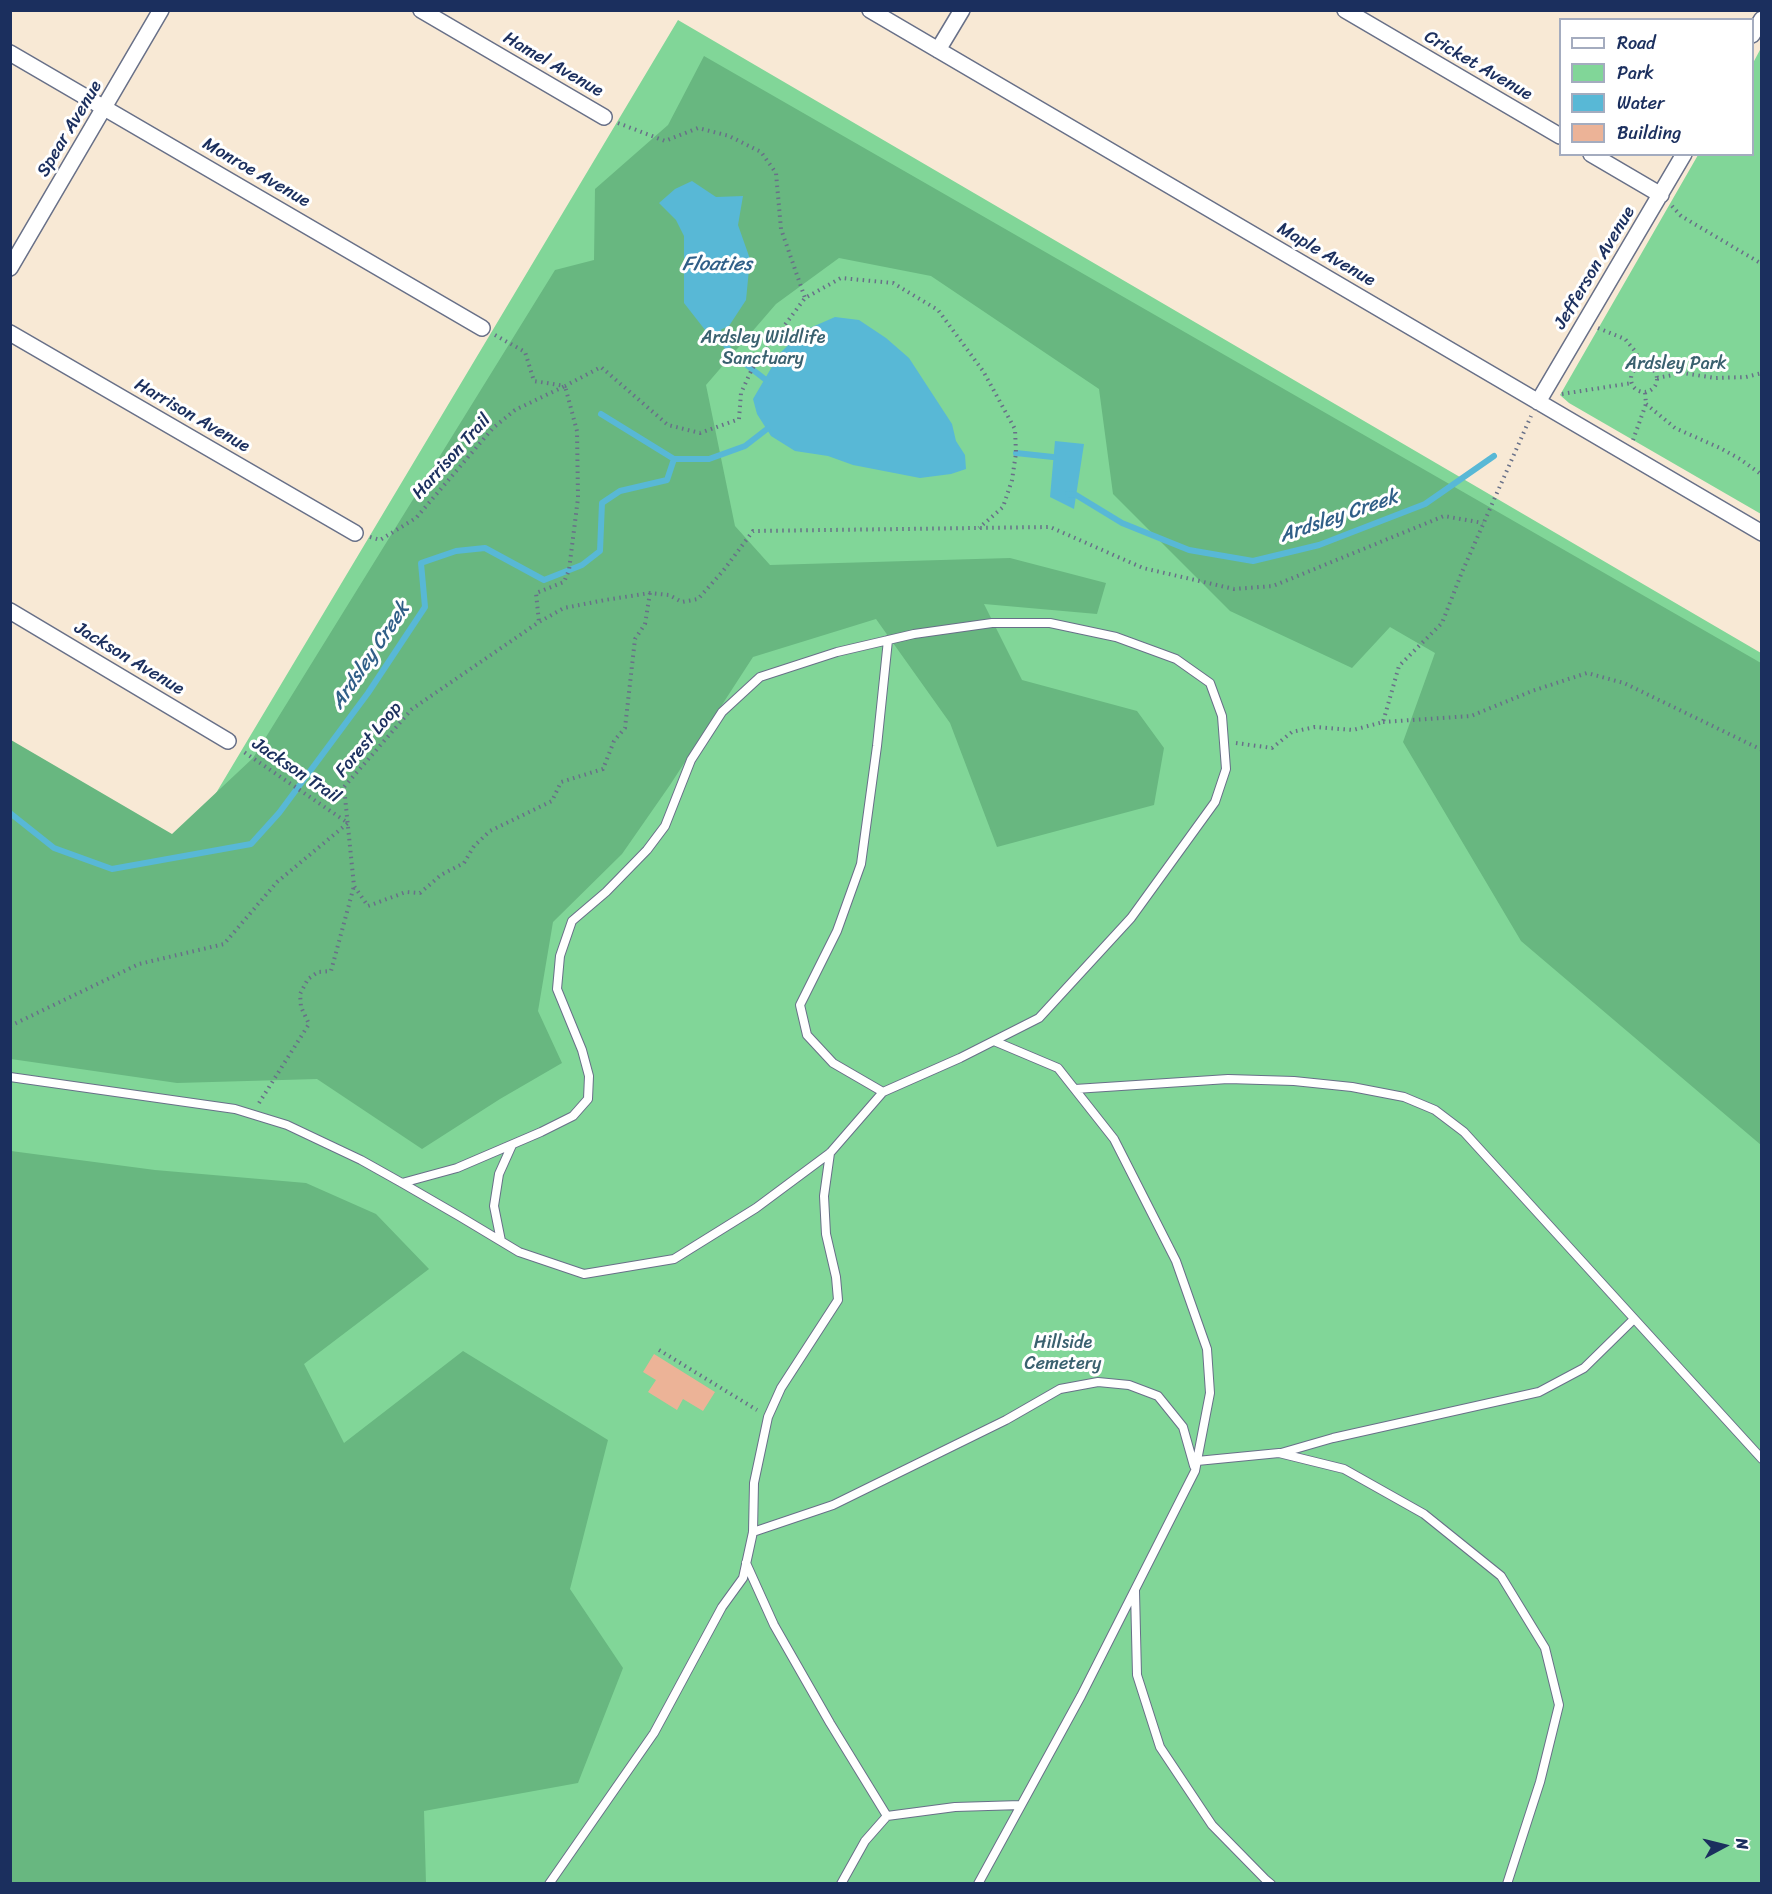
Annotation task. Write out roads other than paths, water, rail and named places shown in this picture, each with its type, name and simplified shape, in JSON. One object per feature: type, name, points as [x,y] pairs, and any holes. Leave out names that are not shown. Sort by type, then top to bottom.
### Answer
[{"type":"street","name":"Spear Avenue","points":[[10,268],[161,10]]},
{"type":"street","name":"Hamel Avenue","points":[[421,10],[603,117]]},
{"type":"street","name":"Maple Avenue","points":[[870,10],[1761,533]]},
{"type":"street","points":[[938,50],[962,10]]},
{"type":"street","name":"Cricket Avenue","points":[[1345,10],[1559,135]]},
{"type":"street","name":"Monroe Avenue","points":[[10,53],[482,328]]},
{"type":"street","points":[[1595,156],[1665,199]]},
{"type":"street","name":"Jefferson Avenue","points":[[1538,402],[1665,199],[1683,156]]},
{"type":"street","name":"Harrison Avenue","points":[[10,333],[355,533]]},
{"type":"street","name":"Jackson Avenue","points":[[10,611],[228,741]]},
{"type":"lane","points":[[10,1077],[235,1109],[287,1125],[361,1160],[519,1252],[584,1274],[674,1259],[756,1208],[830,1154],[883,1092],[960,1058],[1039,1018],[1131,918],[1215,802],[1226,769],[1222,716],[1210,683],[1176,659],[1116,637],[1050,623],[992,623],[914,634],[837,652],[760,677],[722,712],[692,760],[665,826],[647,850],[606,892],[573,921],[560,956],[557,988],[582,1050],[589,1076],[588,1099],[573,1116],[542,1132],[457,1168],[402,1183]]},
{"type":"lane","points":[[883,1092],[833,1063],[807,1035],[800,1005],[837,931],[861,864],[888,640]]},
{"type":"lane","points":[[978,1884],[1081,1696],[1195,1470],[1210,1394],[1207,1349],[1176,1261],[1114,1139],[1058,1068],[994,1041]]},
{"type":"lane","points":[[1075,1089],[1228,1078],[1294,1081],[1341,1086],[1404,1097],[1436,1110],[1464,1132],[1761,1458]]},
{"type":"lane","points":[[501,1241],[494,1206],[499,1174],[512,1145]]},
{"type":"lane","points":[[549,1884],[654,1733],[722,1607],[742,1578],[753,1532],[754,1483],[768,1417],[781,1388],[838,1300],[836,1278],[826,1234],[824,1196],[830,1154]]},
{"type":"lane","points":[[1197,1461],[1279,1453],[1333,1438],[1539,1392],[1584,1368],[1634,1319]]},
{"type":"lane","points":[[753,1532],[832,1505],[1006,1420],[1060,1389],[1098,1382],[1129,1385],[1158,1396],[1183,1427],[1195,1470]]},
{"type":"lane","points":[[1749,1444],[1761,1449]]},
{"type":"lane","points":[[1279,1453],[1344,1469],[1424,1514],[1501,1576],[1545,1648],[1559,1705],[1540,1782],[1507,1884]]},
{"type":"lane","points":[[746,1563],[774,1626],[887,1816]]},
{"type":"lane","points":[[1135,1589],[1137,1676],[1160,1747],[1212,1825],[1271,1884]]},
{"type":"lane","points":[[841,1884],[865,1841],[887,1816],[955,1807],[1021,1806]]},
{"type":"water","name":"Floaties","points":[[692,181],[716,197],[743,196],[738,225],[750,259],[746,300],[729,326],[709,335],[684,303],[684,236],[676,220],[659,203],[675,189]]},
{"type":"water","points":[[835,317],[859,320],[886,338],[909,358],[952,424],[956,441],[965,455],[966,469],[951,474],[920,478],[853,465],[828,456],[795,451],[771,436],[757,414],[753,399],[780,353],[803,331]]},
{"type":"water","points":[[1055,441],[1084,444],[1074,509],[1050,497]]},
{"type":"waterway","points":[[718,331],[730,352],[766,380]]},
{"type":"waterway","points":[[601,414],[674,459]]},
{"type":"waterway","name":"Ardsley Creek","points":[[10,813],[54,848],[112,869],[251,844],[279,813],[368,693],[425,607],[421,563],[456,551],[485,548],[544,580],[582,565],[600,551],[602,503],[620,491],[667,480],[674,459],[709,459],[745,446],[767,429]]},
{"type":"waterway","points":[[1016,453],[1053,457]]},
{"type":"waterway","name":"Ardsley Creek","points":[[1068,494],[1076,495],[1122,523],[1189,550],[1253,561],[1319,545],[1425,504],[1494,456]]},
{"type":"park label","name":"Ardsley Wildlife Sanctuary","points":[[763,348]]},
{"type":"park label","name":"Ardsley Park","points":[[1676,364]]},
{"type":"park label","name":"Hillside Cemetery","points":[[1063,1353]]}]
